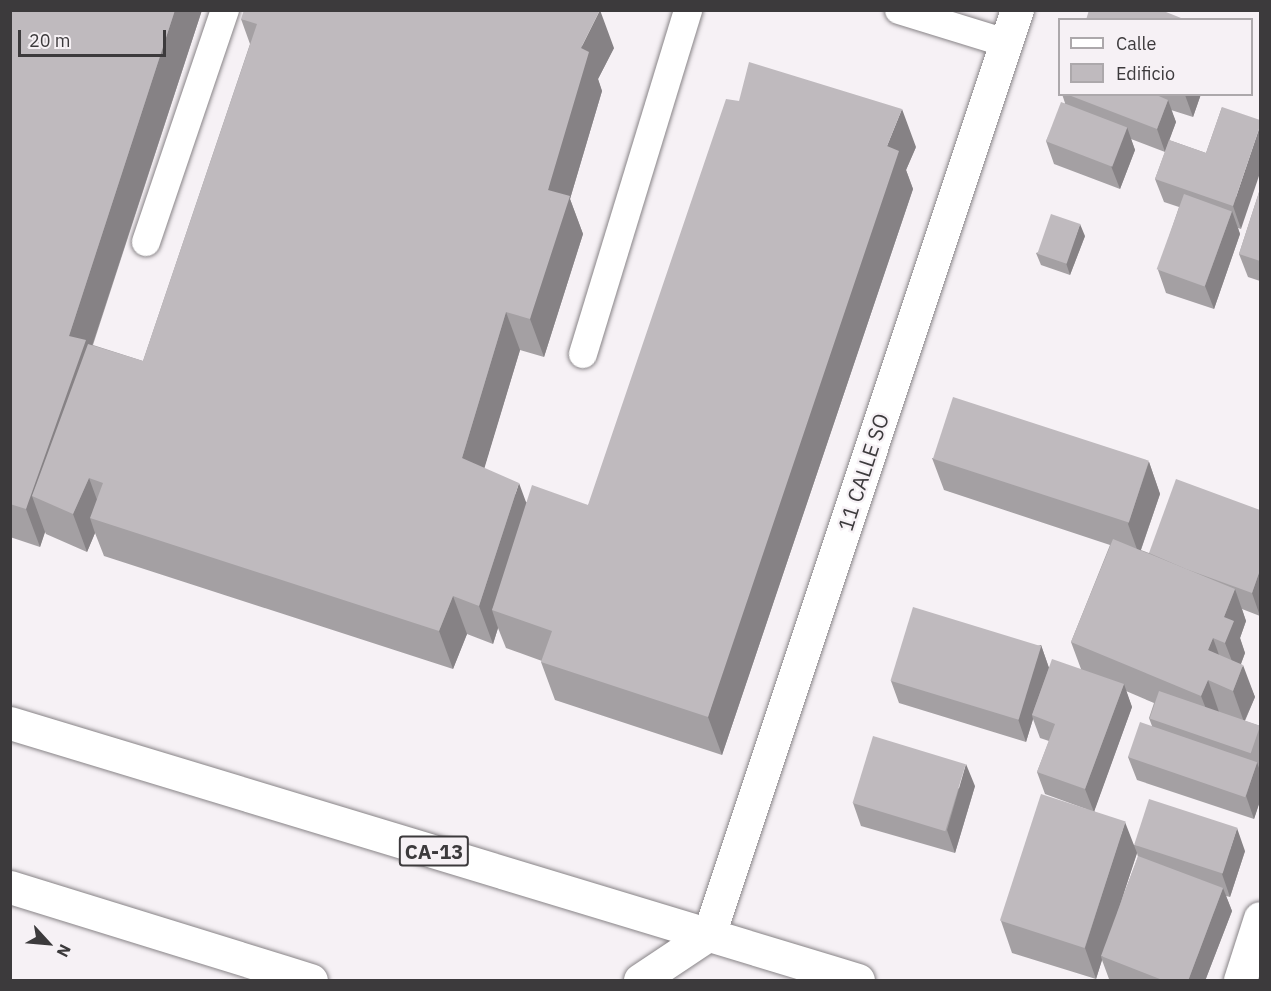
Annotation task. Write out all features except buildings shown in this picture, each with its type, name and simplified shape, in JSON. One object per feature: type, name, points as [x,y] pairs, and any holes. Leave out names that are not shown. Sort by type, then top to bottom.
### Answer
[{"type":"main road","name":"11 CALLE SO","points":[[709,934],[1017,10]]},
{"type":"main road","name":"CA-13","points":[[10,723],[858,981]]},
{"type":"main road","points":[[10,887],[312,981]]},
{"type":"main road","points":[[1240,981],[1260,918]]},
{"type":"main road","points":[[640,981],[709,934]]},
{"type":"lane","points":[[146,242],[225,10]]},
{"type":"lane","points":[[583,354],[688,10]]},
{"type":"lane","points":[[899,10],[1006,43]]}]
